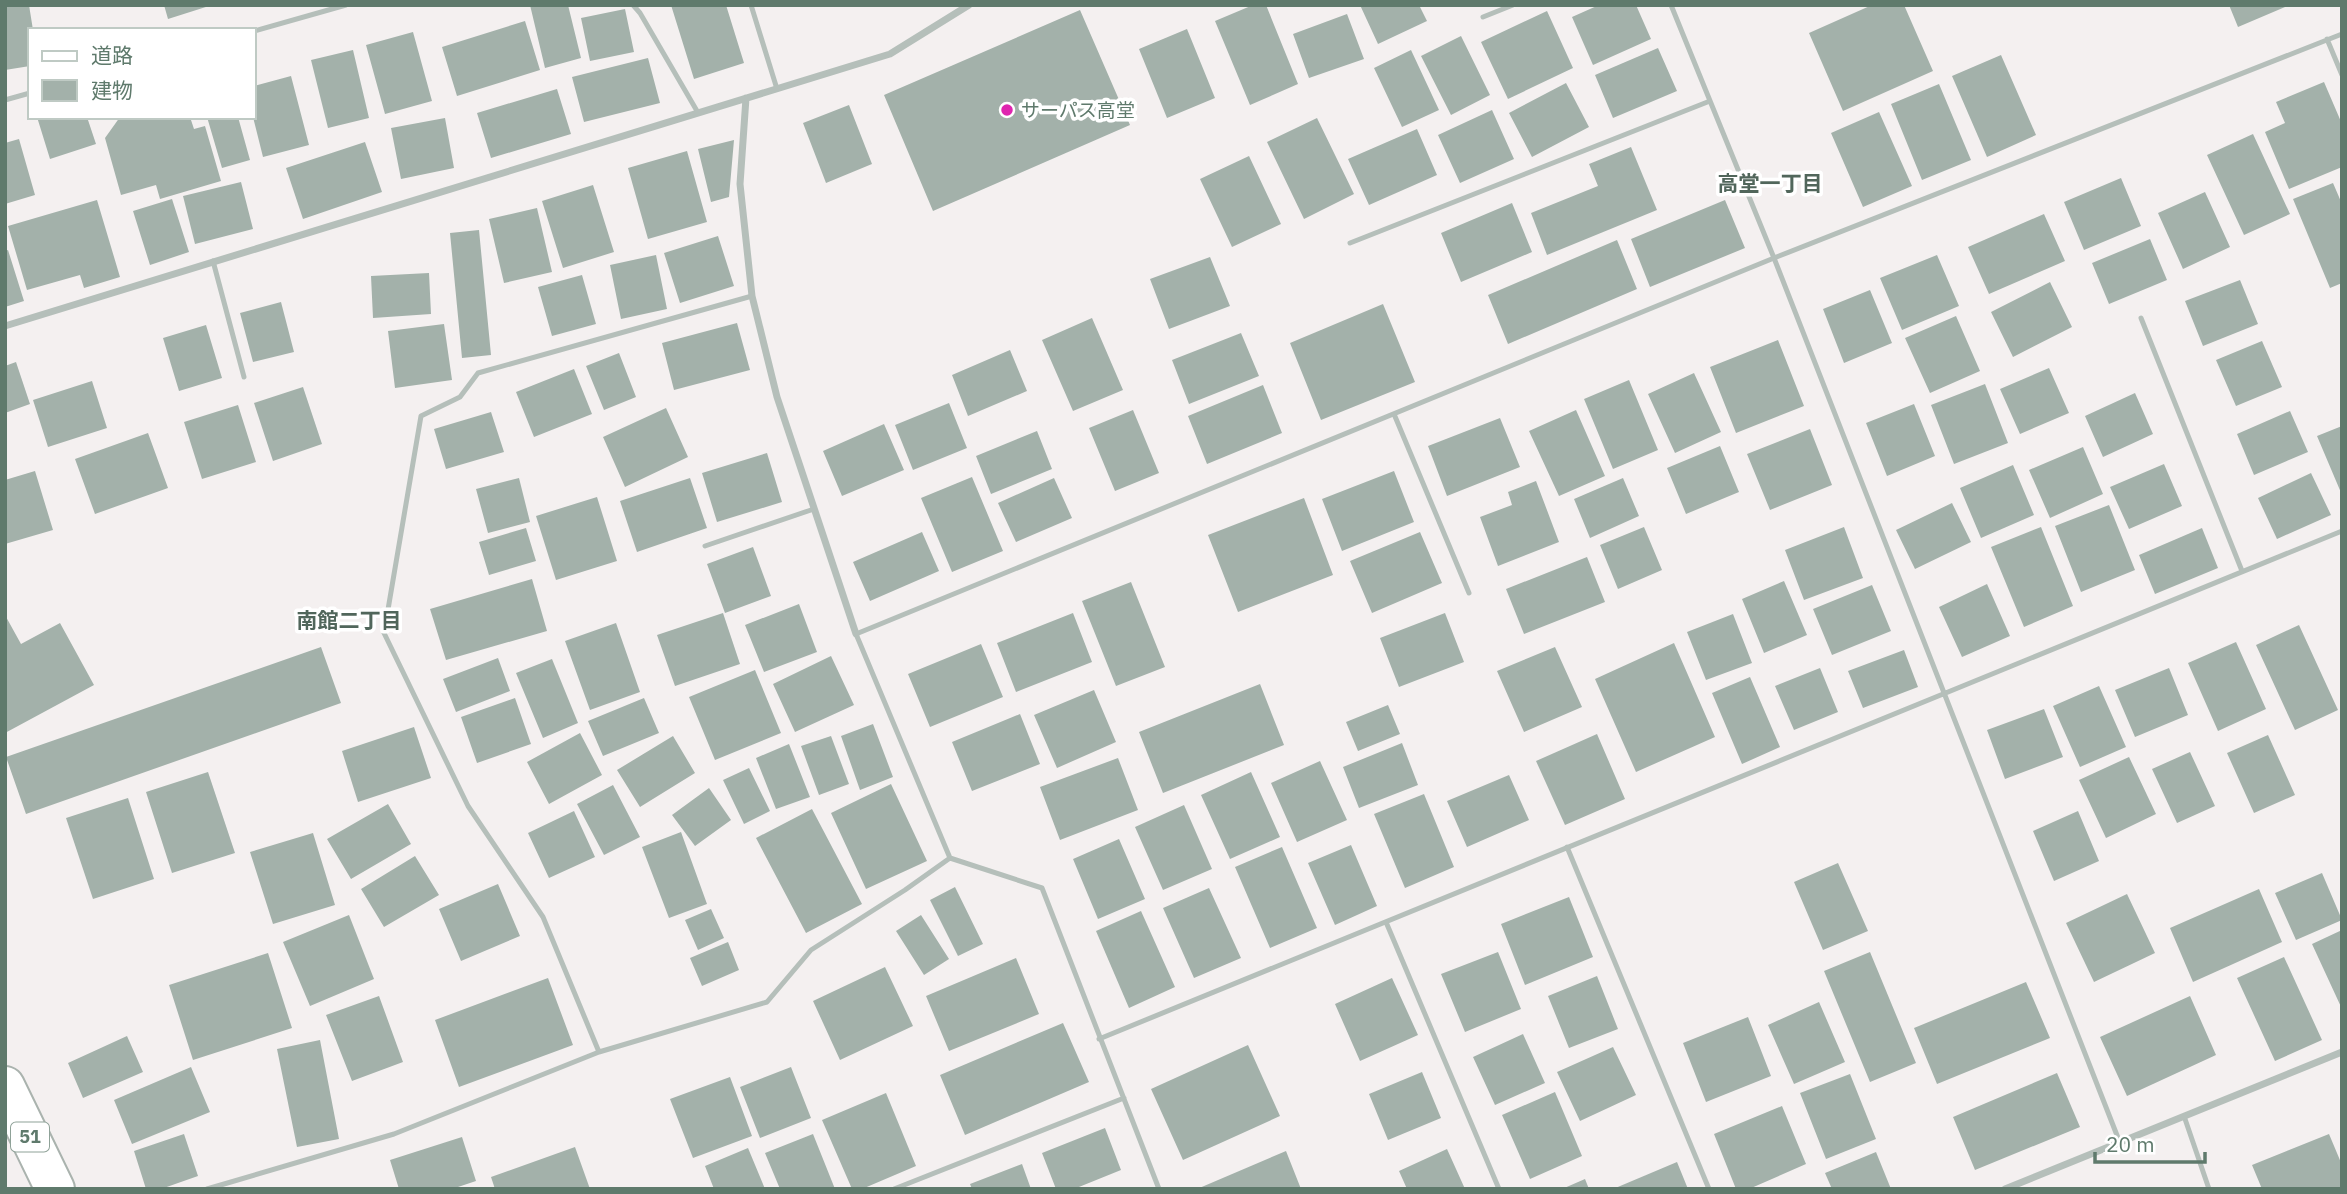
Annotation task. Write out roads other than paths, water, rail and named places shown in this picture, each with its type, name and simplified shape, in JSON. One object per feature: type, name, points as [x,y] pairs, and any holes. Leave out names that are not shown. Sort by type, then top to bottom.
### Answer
[{"type":"main road","name":"51","points":[[5,1086],[55,1189]]},
{"type":"street","points":[[5,326],[697,111],[890,54],[969,5]]},
{"type":"street","points":[[746,98],[740,184],[752,296],[777,397],[856,634]]},
{"type":"street","points":[[2006,1189],[2342,1052]]},
{"type":"lane","points":[[256,30],[346,5]]},
{"type":"lane","points":[[633,5],[697,111]]},
{"type":"lane","points":[[751,5],[778,89]]},
{"type":"lane","points":[[1483,17],[1513,5]]},
{"type":"lane","points":[[1671,5],[1774,258],[2120,1143]]},
{"type":"lane","points":[[1159,1189],[1042,888],[950,858],[856,634],[1774,258],[2342,34]]},
{"type":"lane","points":[[2327,39],[2342,75]]},
{"type":"lane","points":[[5,100],[28,94]]},
{"type":"lane","points":[[1350,243],[1710,101]]},
{"type":"lane","points":[[213,261],[244,377]]},
{"type":"lane","points":[[599,1052],[543,917],[468,806],[384,633],[421,416],[460,397],[478,373],[752,296]]},
{"type":"lane","points":[[2141,318],[2242,571]]},
{"type":"lane","points":[[1394,414],[1469,593]]},
{"type":"lane","points":[[705,546],[814,509]]},
{"type":"lane","points":[[1099,1039],[2342,531]]},
{"type":"lane","points":[[1567,847],[1709,1189]]},
{"type":"lane","points":[[206,1189],[394,1134],[599,1052],[767,1002],[811,950],[950,858]]},
{"type":"lane","points":[[1386,922],[1499,1189]]},
{"type":"lane","points":[[894,1189],[1124,1098]]},
{"type":"lane","points":[[2184,1115],[2209,1189]]},
{"type":"place","name":"サーパス高堂","points":[[1007,110]]},
{"type":"district","name":"高堂一丁目","points":[[1770,184]]},
{"type":"district","name":"南館二丁目","points":[[349,621]]}]
